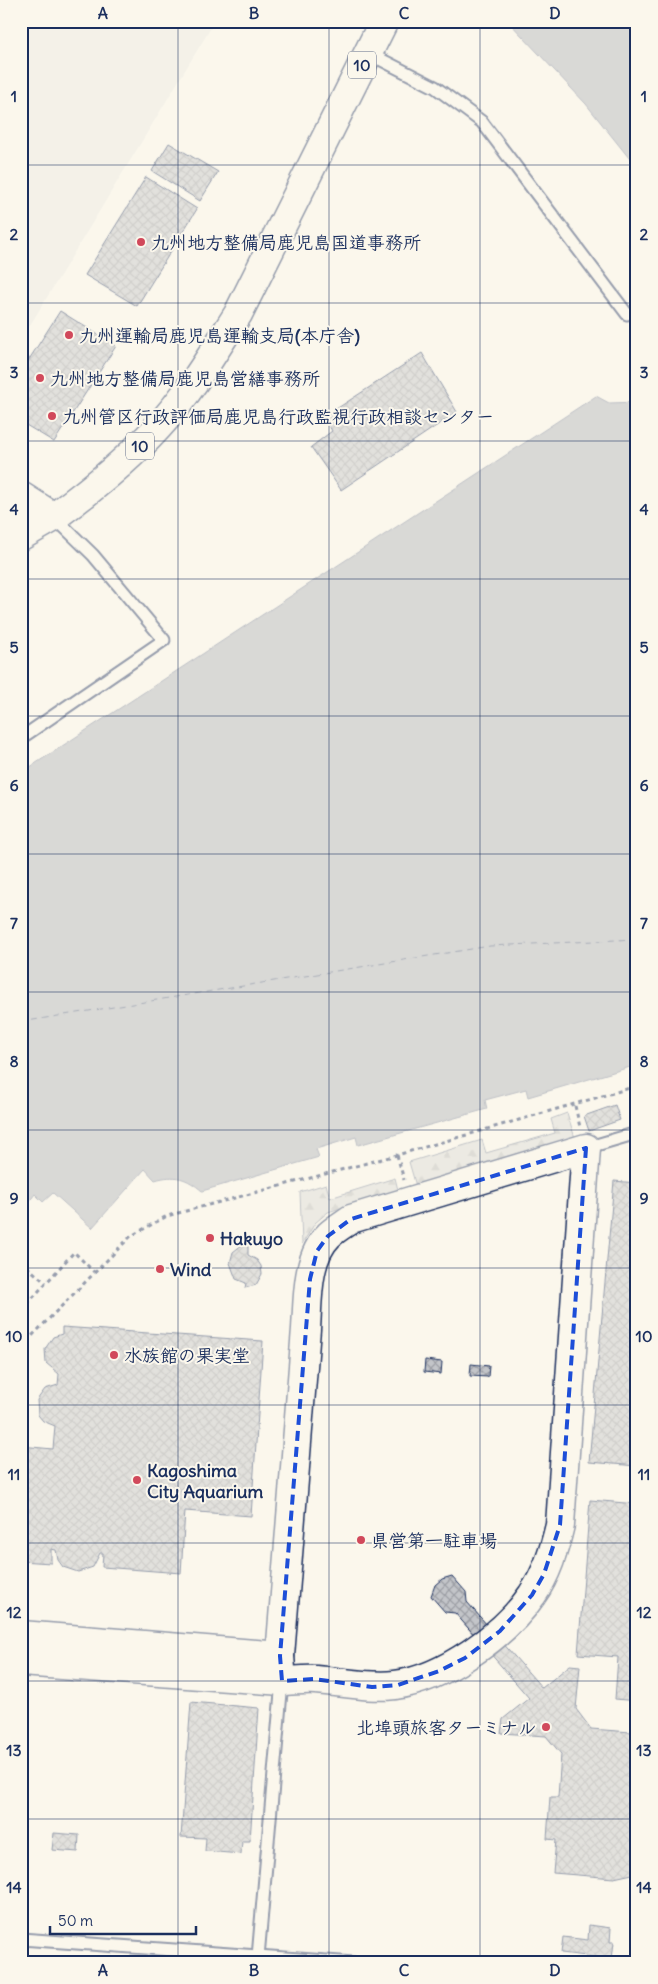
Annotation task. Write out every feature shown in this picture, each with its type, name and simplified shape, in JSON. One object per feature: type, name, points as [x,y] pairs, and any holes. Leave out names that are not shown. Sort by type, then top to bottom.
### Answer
[{"type":"main road","name":"10","points":[[54,517],[96,486],[143,443],[180,401],[210,358],[238,314],[384,21]]},
{"type":"main road","points":[[21,496],[54,517],[21,536]]},
{"type":"main road","points":[[21,1635],[281,1669],[314,1679],[372,1687],[398,1685],[439,1671],[465,1658],[500,1632],[532,1595],[553,1554],[560,1525],[586,1148],[351,1219],[328,1236],[317,1251],[310,1279],[281,1669]]},
{"type":"main road","points":[[21,1662],[281,1669]]},
{"type":"lane","points":[[368,53],[435,88],[482,122],[627,314]]},
{"type":"lane","points":[[21,738],[164,640],[93,555],[54,517]]},
{"type":"lane","points":[[586,1148],[637,1133]]},
{"type":"lane","points":[[258,1957],[281,1669]]},
{"type":"lane","points":[[21,1939],[354,1963]]},
{"type":"path","points":[[21,1347],[130,1236],[166,1216],[397,1155],[637,1086]]},
{"type":"path","points":[[21,1295],[29,1302],[74,1252],[94,1272]]},
{"type":"path","points":[[21,1269],[25,1265],[46,1283]]},
{"type":"highlighted area","points":[[586,1148],[560,1525],[544,1574],[532,1595],[500,1631],[465,1658],[439,1671],[398,1685],[372,1687],[314,1679],[282,1681],[280,1656],[310,1279],[317,1251],[328,1236],[351,1219]]},
{"type":"shaded area","points":[[21,21],[215,21],[21,340]]},
{"type":"shaded area","points":[[508,21],[637,21],[637,168],[586,104]]},
{"type":"shaded area","points":[[596,396],[609,403],[637,402],[637,1065],[528,1097],[526,1089],[485,1100],[487,1109],[358,1145],[356,1137],[316,1149],[319,1157],[202,1191],[180,1178],[169,1177],[155,1180],[145,1169],[92,1228],[53,1193],[43,1202],[35,1194],[21,1212],[21,773]]},
{"type":"green space","points":[[567,1113],[575,1138],[416,1186],[409,1162],[482,1140],[486,1153],[555,1133],[551,1119]]},
{"type":"green space","points":[[395,1178],[398,1190],[328,1212],[315,1223],[302,1244],[300,1192],[326,1184],[330,1198]]},
{"type":"building","points":[[169,143],[218,172],[200,201],[152,171]]},
{"type":"building","name":"九州地方整備局鹿児島国道事務所","points":[[146,177],[197,209],[137,306],[85,275]]},
{"type":"building","points":[[60,311],[116,346],[54,442],[21,422],[21,405],[24,401],[21,400],[21,372]]},
{"type":"building","points":[[422,353],[457,412],[341,490],[311,447],[332,431],[324,417]]},
{"type":"building","points":[[615,1105],[620,1120],[589,1131],[584,1116]]},
{"type":"building","points":[[614,1181],[637,1183],[637,1466],[589,1462]]},
{"type":"building","points":[[248,1240],[248,1255],[257,1260],[261,1266],[262,1274],[256,1285],[245,1288],[246,1283],[236,1279],[230,1263],[233,1252]]},
{"type":"building","name":"Kagoshima City Aquarium","points":[[62,1327],[263,1341],[251,1516],[185,1511],[181,1573],[102,1567],[103,1553],[100,1553],[93,1567],[78,1572],[63,1567],[58,1560],[56,1550],[51,1549],[51,1563],[21,1561],[21,1446],[53,1449],[55,1426],[43,1421],[38,1415],[37,1400],[45,1389],[58,1385],[59,1374],[46,1363],[45,1349],[53,1337],[62,1334]]},
{"type":"building","points":[[425,1360],[442,1362],[441,1374],[424,1372]]},
{"type":"building","points":[[471,1364],[489,1366],[488,1377],[470,1376]]},
{"type":"building","points":[[590,1500],[637,1504],[637,1701],[615,1699],[618,1657],[578,1654]]},
{"type":"building","name":"北埠頭旅客ターミナル","points":[[452,1576],[466,1592],[467,1602],[542,1688],[570,1665],[580,1666],[576,1709],[591,1729],[631,1732],[632,1725],[637,1725],[637,1873],[614,1878],[553,1873],[556,1840],[547,1839],[550,1797],[558,1797],[561,1754],[546,1736],[501,1733],[503,1719],[529,1698],[455,1613],[445,1612],[431,1596],[435,1585],[442,1579]]},
{"type":"building","points":[[191,1702],[259,1708],[250,1841],[242,1841],[241,1854],[205,1851],[206,1838],[181,1837]]},
{"type":"building","points":[[54,1833],[79,1835],[78,1852],[52,1850]]},
{"type":"building","points":[[589,1925],[611,1928],[610,1942],[614,1942],[612,1959],[561,1953],[563,1937],[588,1940]]},
{"type":"ferry route","points":[[21,1022],[490,946],[637,939]]},
{"type":"place","name":"九州地方整備局鹿児島国道事務所","points":[[141,242]]},
{"type":"place","name":"九州運輸局鹿児島運輸支局(本庁舎)","points":[[69,335]]},
{"type":"place","name":"九州地方整備局鹿児島営繕事務所","points":[[40,378]]},
{"type":"place","name":"九州管区行政評価局鹿児島行政監視行政相談センター","points":[[52,416]]},
{"type":"place","name":"Hakuyo","points":[[210,1238]]},
{"type":"place","name":"Wind","points":[[160,1269]]},
{"type":"place","name":"水族館の果実堂","points":[[114,1355]]},
{"type":"place","name":"Kagoshima City Aquarium","points":[[137,1480]]},
{"type":"place","name":"県営第一駐車場","points":[[361,1540]]},
{"type":"place","name":"北埠頭旅客ターミナル","points":[[546,1727]]}]
